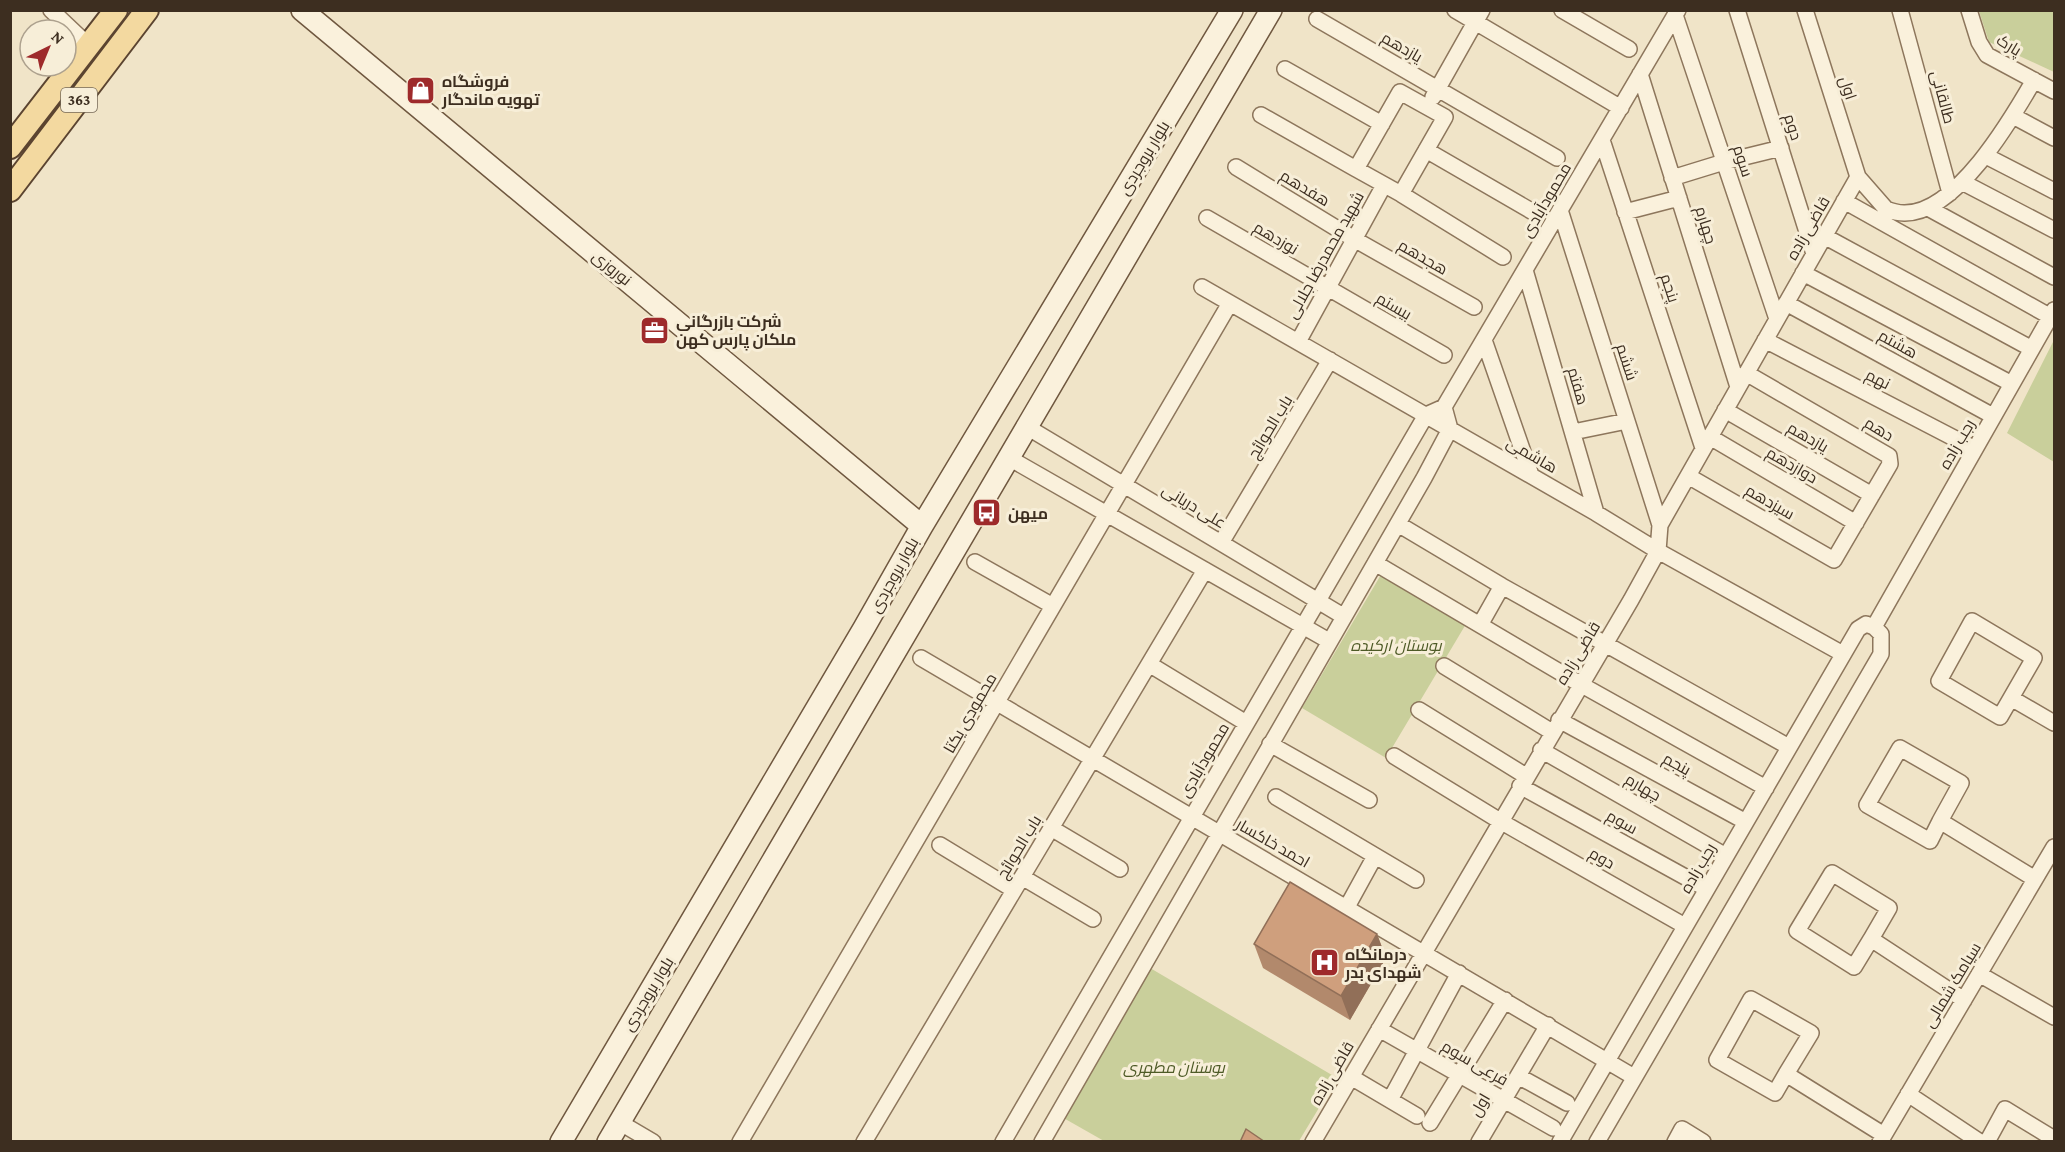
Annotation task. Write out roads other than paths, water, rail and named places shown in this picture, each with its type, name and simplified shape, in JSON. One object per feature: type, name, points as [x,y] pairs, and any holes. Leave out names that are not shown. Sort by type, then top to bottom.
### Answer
[{"type":"main road","name":"363","points":[[10,147],[117,10]]},
{"type":"main road","name":"363","points":[[10,190],[147,10]]},
{"type":"main road","name":"نوروزی","points":[[302,10],[922,526]]},
{"type":"main road","name":"بلوار بروجردی","points":[[561,1142],[922,526],[1232,10]]},
{"type":"main road","name":"بلوار بروجردی","points":[[608,1142],[1270,10]]},
{"type":"street","points":[[51,10],[89,46]]},
{"type":"street","points":[[1455,10],[1478,16],[1621,108]]},
{"type":"street","points":[[1562,10],[1629,49]]},
{"type":"street","name":"دوم","points":[[1737,10],[1814,254]]},
{"type":"street","name":"اول","points":[[1805,10],[1858,177]]},
{"type":"street","name":"طالقانی","points":[[1900,10],[1950,193]]},
{"type":"street","name":"پارک","points":[[1969,10],[1982,50],[1987,55],[2055,91]]},
{"type":"street","name":"محمودآبادی","points":[[1444,407],[1677,13]]},
{"type":"street","name":"سوم","points":[[1677,13],[1777,319]]},
{"type":"street","points":[[1427,107],[1478,16]]},
{"type":"street","name":"یازدهم","points":[[1317,19],[1438,89]]},
{"type":"street","points":[[1285,69],[1382,124]]},
{"type":"street","name":"چهارم","points":[[1640,74],[1738,387]]},
{"type":"street","points":[[1858,177],[1886,209],[1902,214],[1928,208],[1950,193],[1986,156],[2034,80]]},
{"type":"street","points":[[1438,89],[1557,158]]},
{"type":"street","name":"شهید محمدرضا جلالی","points":[[1400,92],[1427,107],[1445,117],[1401,195],[1356,169],[1400,92]]},
{"type":"street","points":[[1261,115],[1356,169]]},
{"type":"street","points":[[2013,116],[2055,138]]},
{"type":"street","name":"پنجم","points":[[1602,140],[1706,443]]},
{"type":"street","points":[[1672,178],[1781,148]]},
{"type":"street","points":[[1426,150],[1533,212]]},
{"type":"street","points":[[1986,156],[2055,191]]},
{"type":"street","name":"هفدهم","points":[[1236,167],[1354,239]]},
{"type":"street","name":"قاضی زاده","points":[[1313,1142],[1658,550],[1660,525],[1858,177]]},
{"type":"street","points":[[1962,182],[2055,230]]},
{"type":"street","name":"شهید محمدرضا جلالی","points":[[1298,342],[1384,185]]},
{"type":"street","points":[[1401,195],[1503,257]]},
{"type":"street","points":[[1625,212],[1679,198]]},
{"type":"street","points":[[1844,201],[2053,314]]},
{"type":"street","points":[[1928,208],[2055,277]]},
{"type":"street","name":"ششم","points":[[1560,210],[1660,525]]},
{"type":"street","name":"نوزدهم","points":[[1207,218],[1327,289]]},
{"type":"street","points":[[1824,236],[2032,349]]},
{"type":"street","name":"هجدهم","points":[[1354,239],[1474,307]]},
{"type":"street","name":"هفتم","points":[[1525,270],[1596,513]]},
{"type":"street","points":[[1803,273],[2012,384]]},
{"type":"street","name":"هاشمی","points":[[1202,287],[1843,654]]},
{"type":"street","name":"بیستم","points":[[1327,289],[1444,355]]},
{"type":"street","name":"محمودی یکتا","points":[[740,1142],[1230,303]]},
{"type":"street","name":"هشتم","points":[[1786,303],[1993,416]]},
{"type":"street","name":"رجب زاده","points":[[1557,1135],[1608,1060],[1858,629],[1866,624],[1874,627],[2053,314]]},
{"type":"street","points":[[1484,340],[1531,475]]},
{"type":"street","name":"نهم","points":[[1765,340],[1975,449]]},
{"type":"street","name":"باب الحوائج","points":[[1221,543],[1330,360]]},
{"type":"street","name":"دهم","points":[[1746,373],[1889,456],[1890,464],[1834,560]]},
{"type":"street","points":[[1042,1142],[1398,524],[1450,429],[1444,407],[1426,415]]},
{"type":"street","name":"یازدهم","points":[[1725,410],[1872,495]]},
{"type":"street","name":"محمودآبادی","points":[[1003,1142],[1426,415]]},
{"type":"street","points":[[1573,432],[1627,422]]},
{"type":"street","name":"علی دریانی","points":[[1027,428],[1343,616]]},
{"type":"street","name":"دوازدهم","points":[[1706,443],[1856,523]]},
{"type":"street","points":[[1009,458],[1329,641]]},
{"type":"street","name":"سیزدهم","points":[[1688,476],[1834,560]]},
{"type":"street","points":[[1398,524],[1502,586],[1789,747]]},
{"type":"street","points":[[975,562],[1053,606]]},
{"type":"street","points":[[1375,563],[1580,684],[1766,788]]},
{"type":"street","name":"باب الحوائج","points":[[864,1142],[1205,570]]},
{"type":"street","points":[[1480,625],[1502,586]]},
{"type":"street","points":[[1972,621],[2034,658],[2011,698],[2000,717],[1939,681],[1972,621]]},
{"type":"street","points":[[1597,1142],[1881,654],[1881,634],[1874,627]]},
{"type":"street","name":"احمد خاکسار","points":[[921,658],[1634,1077]]},
{"type":"street","points":[[1149,664],[1246,723]]},
{"type":"street","name":"پنجم","points":[[1444,666],[1556,726],[1746,822]]},
{"type":"street","points":[[2011,698],[2055,723]]},
{"type":"street","name":"سوم","points":[[1419,710],[1523,781],[1707,889]]},
{"type":"street","points":[[1270,744],[1369,800]]},
{"type":"street","points":[[1900,748],[1961,783],[1940,821],[1930,840],[1867,806],[1900,748]]},
{"type":"street","name":"چهارم","points":[[1541,750],[1726,856]]},
{"type":"street","name":"دوم","points":[[1394,756],[1500,821],[1685,927]]},
{"type":"street","points":[[1276,797],[1416,880]]},
{"type":"street","points":[[1940,821],[2036,879]]},
{"type":"street","points":[[1051,828],[1120,869]]},
{"type":"street","points":[[940,845],[1093,919]]},
{"type":"street","name":"سیامک شمالی","points":[[1882,1138],[2054,848]]},
{"type":"street","points":[[1347,907],[1375,856]]},
{"type":"street","points":[[1832,873],[1889,908],[1871,939],[1854,968],[1797,931],[1832,873]]},
{"type":"street","points":[[1871,939],[1964,1000]]},
{"type":"street","points":[[1390,1100],[1459,973]]},
{"type":"street","points":[[1979,974],[2055,1017]]},
{"type":"street","points":[[1751,999],[1811,1033],[1786,1074],[1775,1093],[1718,1060],[1751,999]]},
{"type":"street","points":[[1351,1077],[1424,1120],[1459,1075],[1505,1000]]},
{"type":"street","name":"اول","points":[[1479,1142],[1548,1025]]},
{"type":"street","name":"فرعی سوم","points":[[1379,1029],[1557,1135]]},
{"type":"street","points":[[1786,1074],[1882,1138]]},
{"type":"street","points":[[1518,1076],[1567,1103]]},
{"type":"street","points":[[1908,1094],[1980,1142]]},
{"type":"street","points":[[1987,1142],[2005,1109],[2055,1139]]},
{"type":"street","points":[[620,1122],[653,1142]]},
{"type":"street","points":[[1675,1142],[1682,1129],[1703,1142]]},
{"type":"place","name":"فروشگاه تهویه ماندگار","points":[[421,90]]},
{"type":"place","name":"شرکت بازرگانی ملکان پارس کهن","points":[[655,330]]},
{"type":"place","name":"میهن","points":[[987,513]]},
{"type":"place","name":"درمانگاه شهدای بدر","points":[[1324,963]]},
{"type":"park label","name":"بوستان ارکیده","points":[[1396,645]]},
{"type":"park label","name":"بوستان مطهری","points":[[1174,1067]]}]
